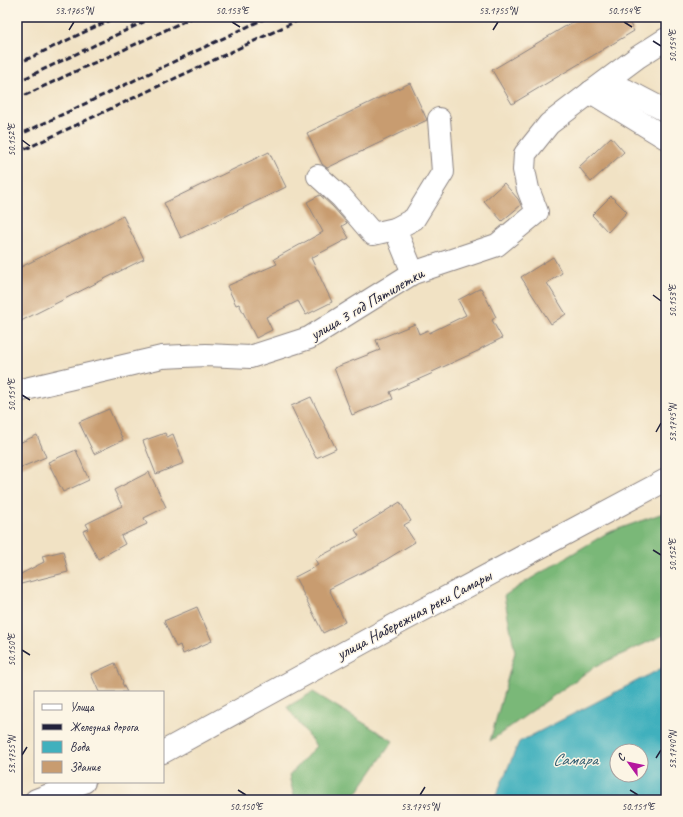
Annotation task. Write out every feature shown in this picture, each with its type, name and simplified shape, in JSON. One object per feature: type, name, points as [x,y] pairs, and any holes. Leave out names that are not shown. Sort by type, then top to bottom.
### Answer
[{"type":"street","name":"улица 3 год Пятилетки","points":[[17,391],[162,357],[206,355],[250,357],[309,338],[413,274],[497,245],[537,212],[528,189],[524,170],[525,154],[549,124],[638,57],[666,39]]},
{"type":"street","points":[[590,92],[626,90],[666,111]]},
{"type":"street","points":[[590,92],[666,138]]},
{"type":"street","points":[[318,176],[342,198],[373,234],[395,228],[414,219],[443,172],[439,119]]},
{"type":"street","points":[[395,228],[413,274]]},
{"type":"street","name":"улица Набережная реки Самары","points":[[164,751],[411,616],[666,480]]},
{"type":"street","points":[[36,800],[81,783]]},
{"type":"green space","points":[[666,512],[666,634],[594,667],[490,741],[515,652],[504,596],[607,533]]},
{"type":"green space","points":[[313,692],[393,741],[352,800],[295,800],[289,776],[316,746],[287,707]]},
{"type":"water","name":"Самара","points":[[666,666],[666,800],[494,800],[519,742]]},
{"type":"building","points":[[581,17],[626,17],[634,31],[512,104],[492,70]]},
{"type":"building","points":[[410,83],[427,120],[327,168],[322,164],[307,133]]},
{"type":"building","points":[[611,137],[624,152],[591,182],[579,167]]},
{"type":"building","points":[[269,152],[286,187],[181,238],[164,203]]},
{"type":"building","points":[[504,183],[518,199],[521,205],[502,221],[484,201]]},
{"type":"building","points":[[320,195],[347,223],[342,226],[349,238],[311,258],[332,302],[306,315],[298,301],[266,317],[272,330],[256,338],[239,304],[236,305],[227,286],[277,264],[274,259],[323,232],[307,202]]},
{"type":"building","points":[[611,196],[627,212],[608,232],[592,215]]},
{"type":"building","points":[[123,216],[144,259],[17,323],[17,269]]},
{"type":"building","points":[[553,257],[562,273],[547,283],[566,314],[551,324],[521,277]]},
{"type":"building","points":[[481,288],[496,317],[492,320],[502,338],[432,372],[433,373],[390,392],[393,399],[352,415],[334,368],[380,350],[376,340],[415,324],[419,334],[428,330],[429,333],[466,315],[458,300]]},
{"type":"building","points":[[311,397],[336,449],[316,458],[291,406]]},
{"type":"building","points":[[109,409],[123,440],[94,454],[79,422]]},
{"type":"building","points":[[165,433],[167,437],[173,434],[184,463],[156,474],[143,441]]},
{"type":"building","points":[[37,435],[46,457],[17,469],[17,444]]},
{"type":"building","points":[[76,450],[89,480],[63,492],[48,462]]},
{"type":"building","points":[[149,472],[166,507],[144,518],[147,524],[121,536],[125,544],[98,559],[83,531],[89,529],[86,524],[122,506],[114,490]]},
{"type":"building","points":[[400,502],[411,521],[404,525],[415,542],[379,564],[329,589],[345,622],[323,633],[295,577],[318,565],[315,559],[359,536],[355,530]]},
{"type":"building","points":[[63,551],[68,572],[17,585],[17,576],[44,562],[42,556]]},
{"type":"building","points":[[197,607],[212,641],[183,654],[180,645],[176,647],[164,621]]},
{"type":"building","points":[[115,663],[126,691],[99,691],[91,674]]},
{"type":"railway","points":[[17,64],[116,17]]},
{"type":"railway","points":[[17,82],[154,17]]},
{"type":"railway","points":[[17,99],[193,17]]},
{"type":"railway","points":[[17,136],[268,17]]},
{"type":"railway","points":[[17,153],[305,17]]}]
